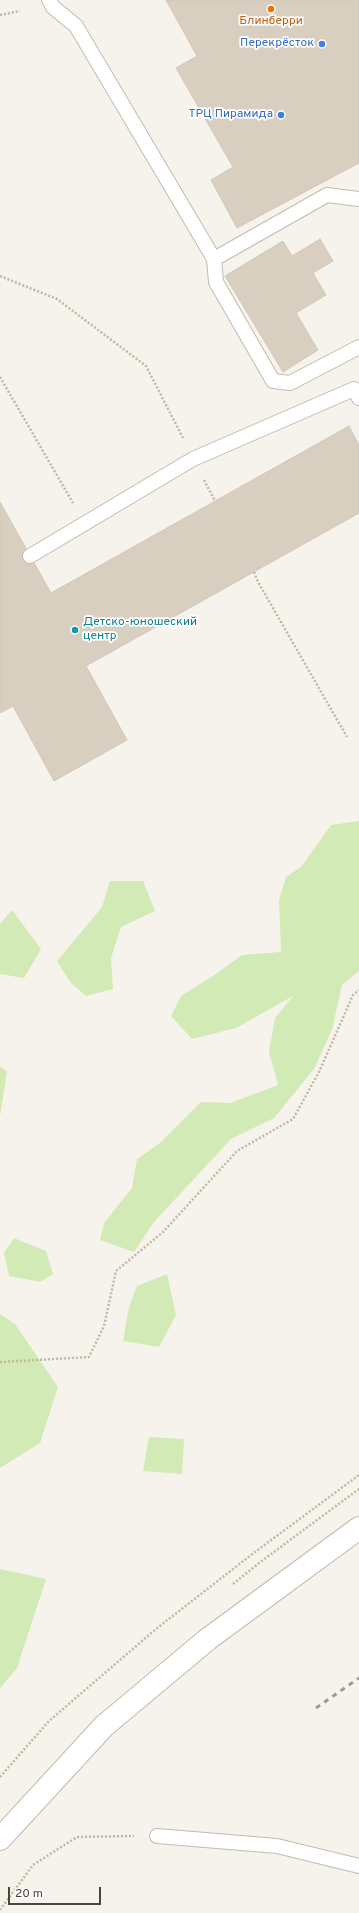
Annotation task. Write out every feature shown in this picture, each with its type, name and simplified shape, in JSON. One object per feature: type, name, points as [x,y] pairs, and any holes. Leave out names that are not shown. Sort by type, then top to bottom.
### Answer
[{"type":"street","points":[[0,1840],[104,1726],[208,1638],[359,1528]]},
{"type":"lane","points":[[49,0],[53,7],[76,26],[214,259],[216,282],[273,381],[290,383],[359,347]]},
{"type":"lane","points":[[214,259],[327,195],[359,199]]},
{"type":"lane","points":[[30,556],[194,459],[354,389],[359,398]]},
{"type":"lane","points":[[157,1836],[277,1846],[359,1866]]},
{"type":"path","points":[[0,15],[20,11]]},
{"type":"path","points":[[0,276],[57,299],[146,366],[194,459]]},
{"type":"path","points":[[0,377],[85,524]]},
{"type":"path","points":[[254,572],[258,582],[347,737]]},
{"type":"path","points":[[0,1362],[89,1357],[104,1326],[116,1271],[164,1232],[238,1152],[294,1119],[319,1072],[353,995],[359,990]]},
{"type":"path","points":[[0,1777],[49,1721],[156,1629],[251,1555],[359,1475]]},
{"type":"path","points":[[0,1910],[33,1865],[77,1837],[157,1836]]},
{"type":"green space","points":[[359,821],[359,971],[342,985],[332,1030],[314,1069],[274,1118],[231,1139],[154,1222],[134,1252],[100,1240],[104,1223],[132,1188],[137,1159],[160,1143],[201,1102],[230,1103],[278,1085],[269,1052],[275,1018],[293,996],[236,1028],[192,1039],[171,1016],[181,996],[213,976],[242,955],[281,952],[279,900],[286,877],[301,867],[331,825]]},
{"type":"green space","points":[[110,881],[143,881],[155,911],[121,927],[111,958],[113,989],[86,996],[70,982],[57,961],[102,907]]},
{"type":"green space","points":[[12,910],[41,949],[24,978],[0,974],[0,924]]},
{"type":"green space","points":[[0,1066],[7,1072],[0,1116]]},
{"type":"green space","points":[[14,1238],[46,1251],[53,1274],[40,1282],[9,1276],[4,1253]]},
{"type":"green space","points":[[167,1274],[176,1315],[159,1347],[123,1341],[129,1307],[137,1286]]},
{"type":"green space","points":[[0,1314],[15,1324],[58,1387],[40,1443],[0,1468]]},
{"type":"green space","points":[[149,1437],[184,1439],[182,1474],[143,1471]]},
{"type":"green space","points":[[0,1569],[46,1579],[17,1668],[0,1688]]},
{"type":"building","name":"ТРЦ Пирамида","points":[[166,0],[359,0],[359,163],[237,228],[211,180],[233,167],[176,68],[197,56]]},
{"type":"building","points":[[320,239],[333,261],[313,273],[326,295],[296,313],[318,350],[283,372],[225,276],[283,241],[292,256]]},
{"type":"building","name":"Детско-юношеский центр","points":[[349,426],[359,445],[359,513],[86,666],[127,740],[54,781],[13,706],[0,713],[0,502],[51,593]]},
{"type":"railway","points":[[316,1708],[359,1678]]},
{"type":"place","name":"Блинберри","points":[[271,9]]},
{"type":"place","name":"Перекрёсток","points":[[322,44]]},
{"type":"place","name":"ТРЦ Пирамида","points":[[281,115]]},
{"type":"place","name":"Детско-юношеский центр","points":[[75,630]]}]
